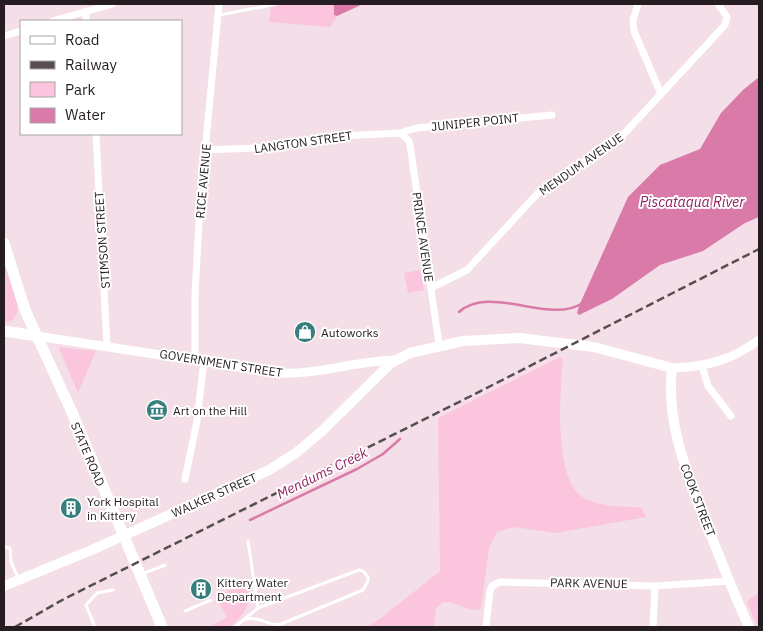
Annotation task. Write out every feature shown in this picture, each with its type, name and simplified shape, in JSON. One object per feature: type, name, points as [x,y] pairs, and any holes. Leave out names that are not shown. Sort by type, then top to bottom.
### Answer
[{"type":"main road","name":"STATE ROAD","points":[[4,243],[25,310],[162,627]]},
{"type":"main road","name":"GOVERNMENT STREET","points":[[4,331],[37,336]]},
{"type":"main road","name":"GOVERNMENT STREET","points":[[395,360],[439,344],[499,337],[565,342],[594,347],[672,368]]},
{"type":"main road","name":"WALKER STREET","points":[[4,586],[244,483],[282,462],[322,431],[395,360]]},
{"type":"main road","name":"COOK STREET","points":[[672,368],[670,397],[674,436],[728,581],[749,627]]},
{"type":"street","points":[[55,20],[113,4]]},
{"type":"street","name":"RICE AVENUE","points":[[185,479],[197,420],[200,360],[195,295],[218,4]]},
{"type":"street","points":[[638,4],[633,20],[634,31],[661,94]]},
{"type":"street","name":"MENDUM AVENUE","points":[[431,288],[468,270],[538,193],[625,133],[725,25],[727,17],[718,4]]},
{"type":"street","points":[[86,11],[86,20]]},
{"type":"street","points":[[4,36],[20,31]]},
{"type":"street","name":"JUNIPER POINT","points":[[400,133],[416,128],[552,115]]},
{"type":"street","name":"LANGTON STREET","points":[[206,150],[241,150],[349,135],[400,133]]},
{"type":"street","name":"PRINCE AVENUE","points":[[400,133],[409,140],[410,145],[439,344]]},
{"type":"street","name":"STIMSON STREET","points":[[96,135],[107,346]]},
{"type":"street","name":"GOVERNMENT STREET","points":[[37,336],[269,372],[299,374],[372,361],[395,360]]},
{"type":"street","points":[[672,368],[702,366],[732,357],[759,340]]},
{"type":"street","points":[[702,366],[708,386],[731,416]]},
{"type":"street","name":"PARK AVENUE","points":[[486,627],[489,594],[492,586],[497,583],[594,583],[655,586],[728,581]]},
{"type":"street","points":[[653,627],[655,586]]},
{"type":"lane","points":[[218,15],[277,4]]},
{"type":"lane","points":[[248,541],[258,608]]},
{"type":"lane","points":[[4,547],[10,548],[11,562],[19,580]]},
{"type":"lane","points":[[140,576],[165,565]]},
{"type":"lane","points":[[235,627],[258,608],[359,570],[363,571],[368,577],[368,582],[363,590],[281,624],[272,624],[259,618],[246,619]]},
{"type":"lane","points":[[95,627],[86,605],[97,593],[113,590]]},
{"type":"lane","points":[[185,611],[211,600]]},
{"type":"green space","points":[[271,4],[345,4],[330,27],[269,22]]},
{"type":"green space","points":[[4,255],[16,294],[17,305],[16,314],[12,320],[4,322]]},
{"type":"green space","points":[[420,270],[424,290],[408,293],[404,273]]},
{"type":"green space","points":[[59,347],[96,351],[78,393],[61,353]]},
{"type":"green space","points":[[560,357],[563,359],[560,413],[563,455],[567,474],[574,488],[584,498],[605,505],[641,507],[646,517],[556,533],[514,527],[497,532],[489,548],[481,609],[476,610],[443,602],[436,608],[434,627],[366,627],[381,618],[440,571],[438,418]]},
{"type":"green space","points":[[247,584],[250,589],[249,601],[247,607],[235,623],[223,628],[210,627],[227,617],[218,600],[231,590]]},
{"type":"green space","points":[[759,593],[758,627],[747,603],[749,599]]},
{"type":"water","points":[[334,4],[363,4],[337,16],[334,15]]},
{"type":"water","name":"Piscataqua River","points":[[759,77],[759,217],[745,223],[703,251],[660,265],[612,299],[579,315],[577,313],[579,306],[628,197],[660,165],[700,149],[721,113],[743,90]]},
{"type":"waterway","name":"Mendums Creek","points":[[459,312],[472,304],[486,302],[502,302],[552,310],[568,309],[581,304]]},
{"type":"waterway","name":"Mendums Creek","points":[[250,520],[357,469],[383,454],[400,439]]},
{"type":"railway","points":[[15,627],[64,599],[471,396],[759,249]]},
{"type":"place","name":"Autoworks","points":[[305,332]]},
{"type":"place","name":"Art on the Hill","points":[[157,410]]},
{"type":"place","name":"York Hospital in Kittery","points":[[71,508]]},
{"type":"place","name":"Kittery Water Department","points":[[201,589]]}]
